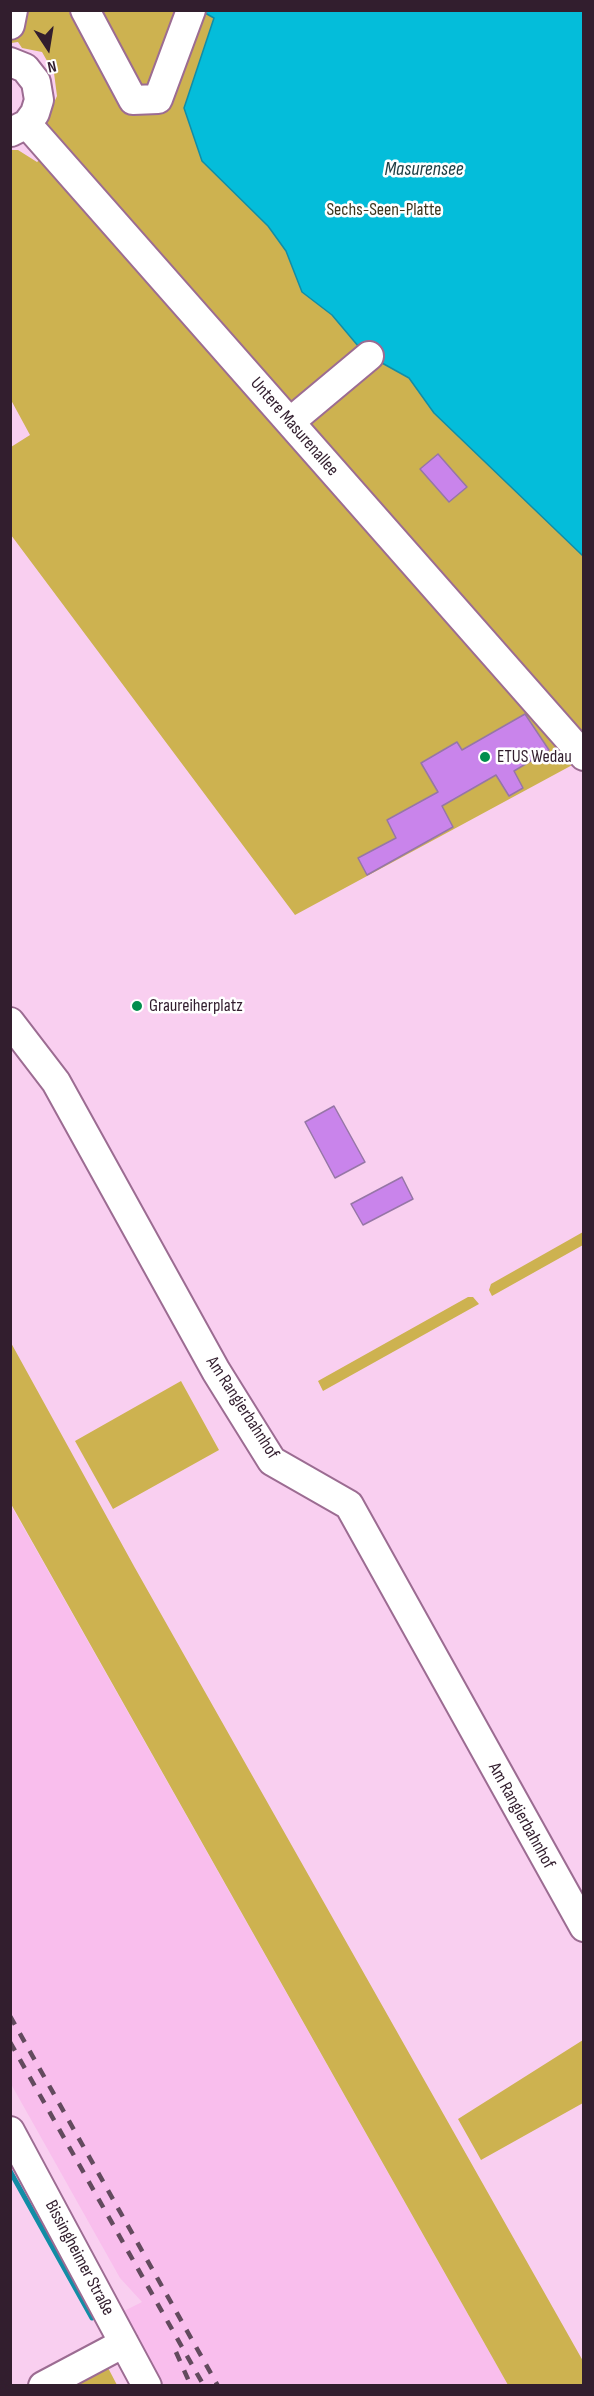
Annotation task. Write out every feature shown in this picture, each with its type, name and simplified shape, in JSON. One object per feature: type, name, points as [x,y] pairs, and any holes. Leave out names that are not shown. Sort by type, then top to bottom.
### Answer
[{"type":"street","points":[[10,25],[13,10]]},
{"type":"street","points":[[85,10],[133,100],[158,99],[191,10]]},
{"type":"street","points":[[10,62],[25,68],[36,82],[39,100],[35,113],[19,128]]},
{"type":"street","name":"Untere Masurenallee","points":[[19,128],[290,422],[584,756]]},
{"type":"street","points":[[290,422],[369,356]]},
{"type":"street","name":"Am Rangierbahnhof","points":[[10,1022],[56,1082],[216,1371],[272,1461],[349,1505],[584,1927]]},
{"type":"street","name":"Bissingheimer Straße","points":[[10,2131],[147,2385]]},
{"type":"street","points":[[43,2385],[124,2343]]},
{"type":"shaded area","points":[[10,1504],[508,2385],[161,2385],[120,2313],[142,2302],[120,2278],[11,2084]]},
{"type":"green space","name":"Masurensee","points":[[10,11],[583,11],[583,736],[44,125],[57,96],[54,73],[42,52],[22,48],[18,42],[11,43]]},
{"type":"green space","points":[[10,150],[18,150],[37,162],[43,157],[576,763],[295,915],[11,535],[11,447],[30,435],[11,400]]},
{"type":"green space","points":[[583,1232],[583,1245],[492,1296],[489,1290],[491,1284]]},
{"type":"green space","points":[[468,1297],[473,1297],[479,1304],[323,1391],[318,1381]]},
{"type":"green space","points":[[10,1341],[135,1568],[583,2361],[583,2385],[508,2385],[11,1504]]},
{"type":"green space","points":[[181,1381],[219,1450],[113,1509],[75,1441]]},
{"type":"green space","points":[[583,2040],[583,2103],[481,2160],[458,2119]]},
{"type":"green space","points":[[106,2364],[117,2385],[66,2386]]},
{"type":"water","name":"Masurensee","points":[[206,11],[583,11],[583,556],[434,413],[409,378],[364,353],[332,315],[302,292],[286,251],[268,226],[202,161],[184,108],[214,18],[205,13]]},
{"type":"building","points":[[438,454],[467,487],[449,502],[420,469]]},
{"type":"building","points":[[525,714],[549,750],[514,771],[523,788],[509,796],[496,775],[442,806],[453,827],[367,875],[358,858],[396,838],[387,820],[438,792],[421,763],[457,742],[462,750]]},
{"type":"building","points":[[334,1106],[365,1162],[335,1178],[305,1122]]},
{"type":"building","points":[[402,1177],[413,1199],[363,1225],[351,1204]]},
{"type":"waterway","points":[[10,2171],[92,2318]]},
{"type":"railway","points":[[10,2016],[218,2386]]},
{"type":"railway","points":[[10,2042],[204,2386]]},
{"type":"railway","points":[[176,2352],[191,2386]]},
{"type":"place","name":"ETUS Wedau","points":[[485,757]]},
{"type":"place","name":"Graureiherplatz","points":[[137,1006]]},
{"type":"park label","name":"Sechs-Seen-Platte","points":[[384,210]]}]
